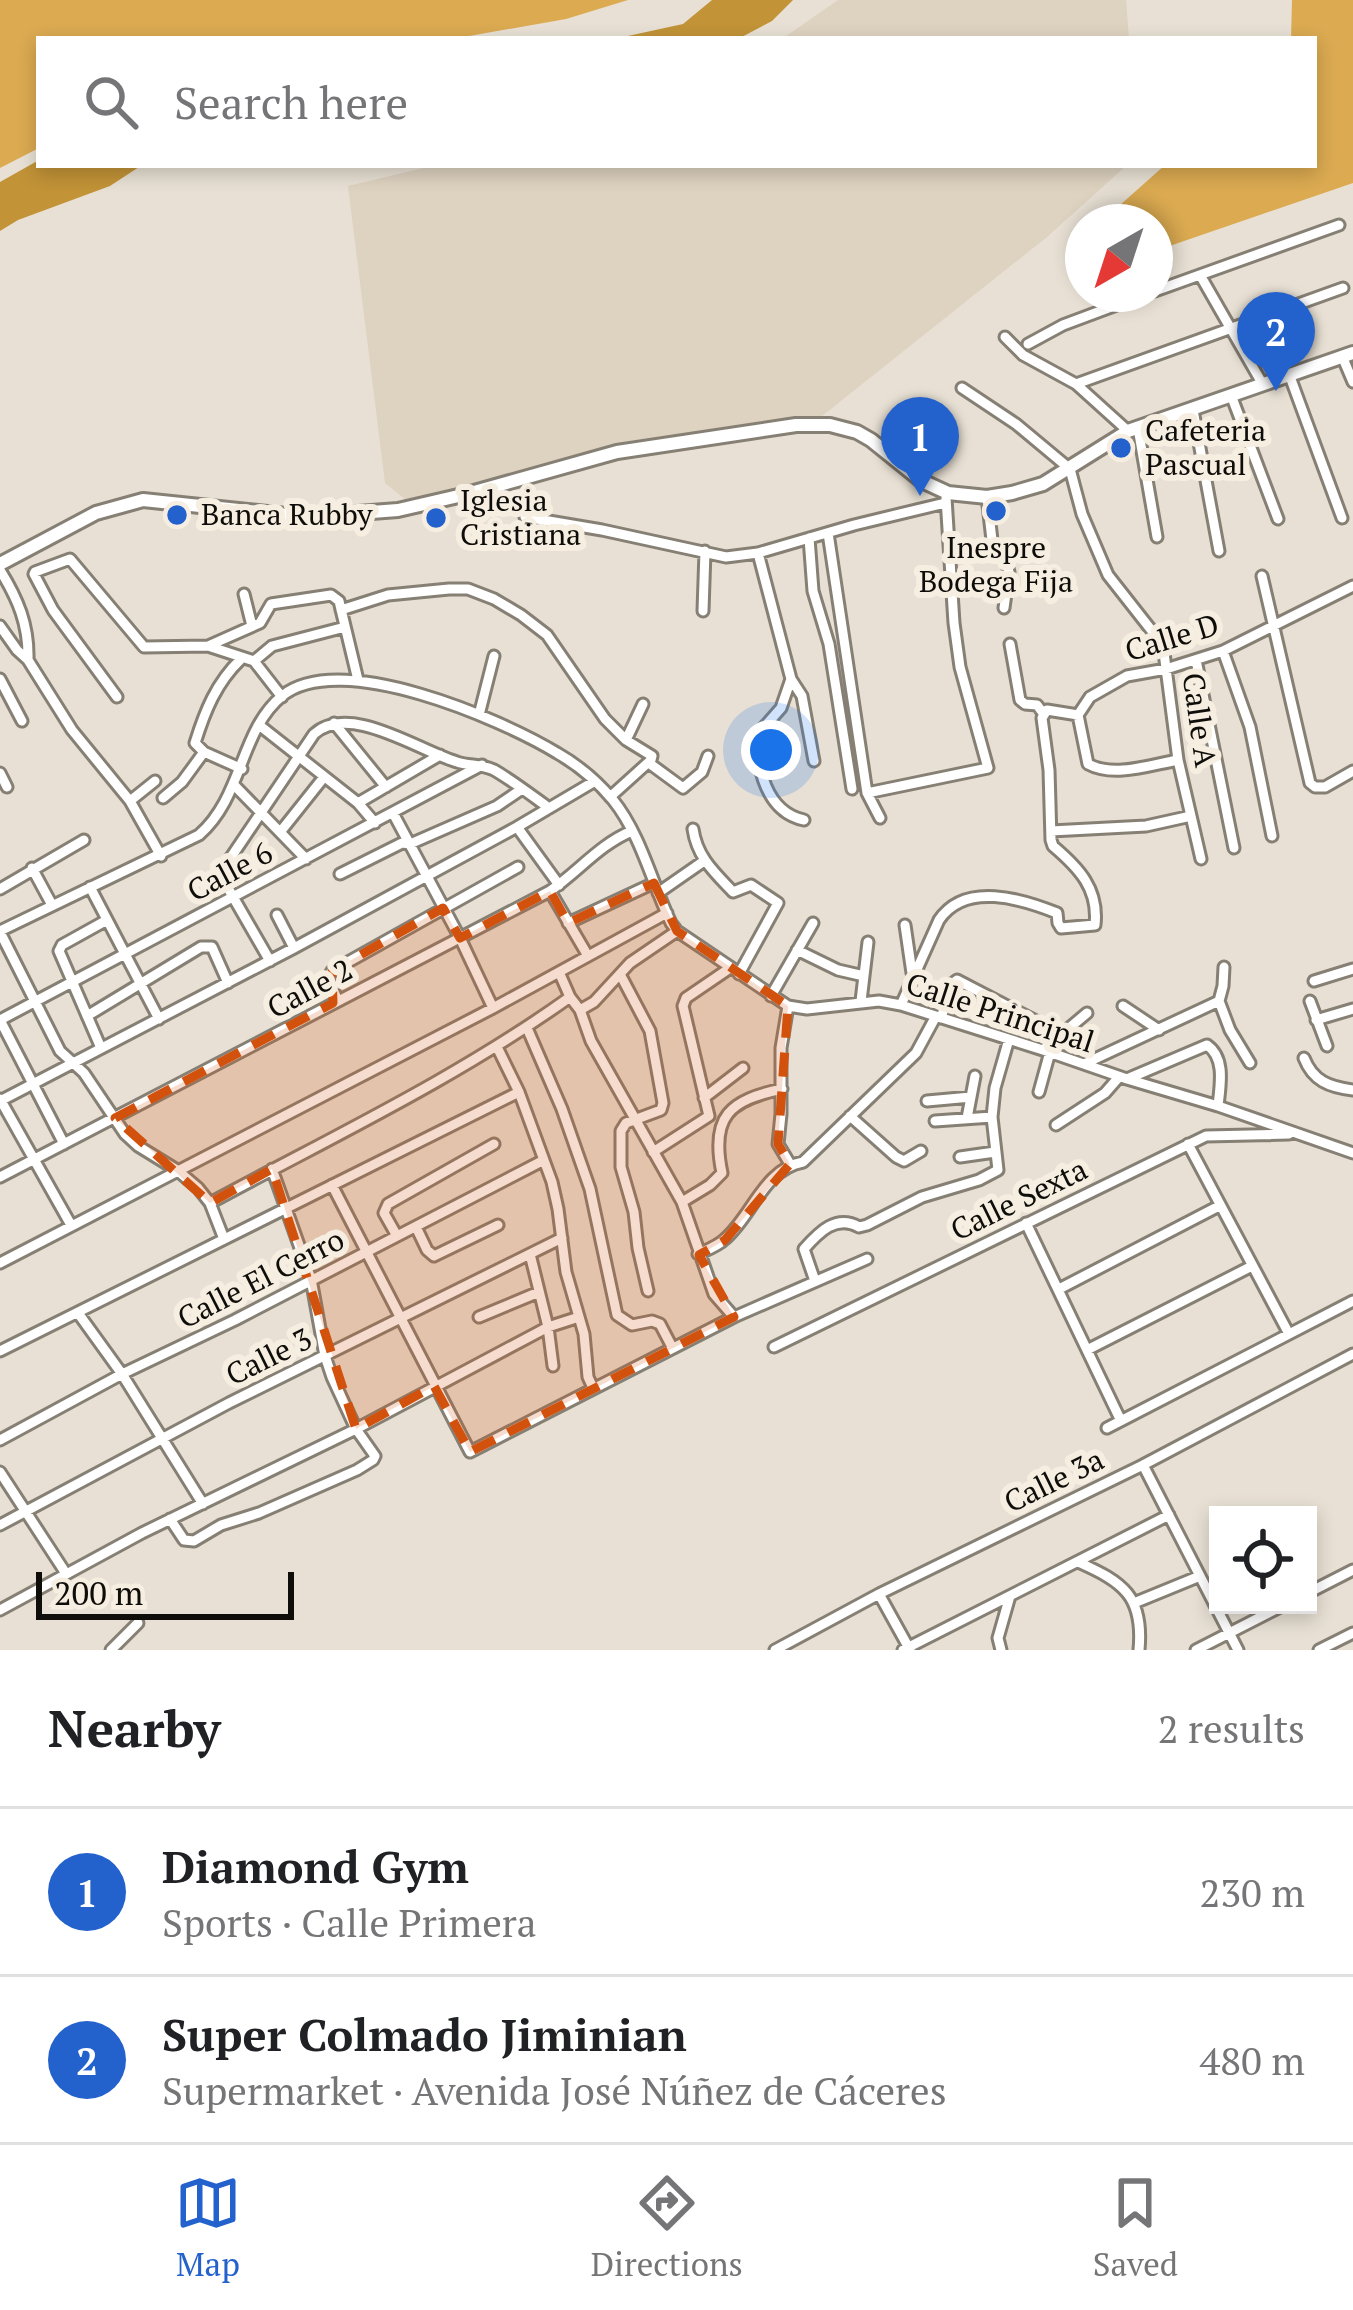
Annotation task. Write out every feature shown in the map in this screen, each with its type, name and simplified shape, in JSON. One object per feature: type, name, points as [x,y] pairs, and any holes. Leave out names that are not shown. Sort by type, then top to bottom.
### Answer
[{"type":"main road","points":[[0,567],[96,513],[142,500],[305,517],[398,510],[617,452],[796,424],[857,432],[946,498],[1012,494],[1043,484],[1133,429],[1348,355]]},
{"type":"street","points":[[1173,285],[1340,225]]},
{"type":"street","points":[[1200,275],[1262,383]]},
{"type":"street","points":[[1076,384],[1343,288]]},
{"type":"street","points":[[1028,344],[1098,312]]},
{"type":"street","points":[[1005,337],[1023,355],[1076,384],[1133,429],[1156,537]]},
{"type":"street","points":[[1348,355],[1353,382]]},
{"type":"street","points":[[1289,374],[1342,518]]},
{"type":"street","points":[[962,388],[1016,424],[1070,469]]},
{"type":"street","points":[[1231,395],[1278,520]]},
{"type":"street","points":[[1193,410],[1219,551]]},
{"type":"street","name":"Calle A","points":[[1070,469],[1082,514],[1108,575],[1163,645],[1178,760],[1201,859]]},
{"type":"street","points":[[987,496],[992,540],[1009,572],[1004,608]]},
{"type":"street","points":[[525,517],[726,556],[758,553],[946,498],[960,667],[988,766],[867,793]]},
{"type":"street","points":[[828,533],[867,793],[880,818]]},
{"type":"street","points":[[808,538],[813,591],[830,644],[852,789]]},
{"type":"street","points":[[43,541],[54,564]]},
{"type":"street","points":[[704,611],[705,550]]},
{"type":"street","points":[[758,553],[791,679],[802,696],[814,761]]},
{"type":"street","points":[[117,697],[53,610],[34,574],[71,560],[144,647],[208,646],[254,661],[282,697]]},
{"type":"street","points":[[0,567],[24,615],[28,660]]},
{"type":"street","points":[[1262,576],[1310,783],[1325,787],[1353,771]]},
{"type":"street","name":"Calle D","points":[[1078,715],[1090,697],[1127,676],[1223,651],[1353,586]]},
{"type":"street","points":[[341,610],[388,595],[468,589],[521,615],[547,635],[605,719],[652,756],[610,797]]},
{"type":"street","points":[[244,594],[252,626]]},
{"type":"street","points":[[208,646],[262,622],[271,604],[331,595],[339,601],[358,680]]},
{"type":"street","points":[[0,626],[28,660],[72,730],[130,801],[161,856]]},
{"type":"street","points":[[254,661],[272,646],[345,627]]},
{"type":"street","points":[[902,1005],[945,911],[970,900],[1011,898],[1054,911],[1061,928],[1092,926],[1096,921],[1088,881],[1053,846],[1043,713],[1037,705],[1020,700],[1010,644]]},
{"type":"street","points":[[1223,651],[1250,727],[1272,836]]},
{"type":"street","points":[[479,715],[494,656]]},
{"type":"street","points":[[241,659],[210,700],[195,743],[242,769]]},
{"type":"street","points":[[1196,660],[1234,848]]},
{"type":"street","points":[[0,679],[22,721]]},
{"type":"street","points":[[791,679],[782,708],[758,734],[759,765],[776,805],[804,820]]},
{"type":"street","points":[[224,1239],[199,1188],[138,1146],[84,1073],[60,1051],[0,931],[199,836],[222,810],[259,725],[282,697],[315,682],[358,680],[479,715],[561,754],[595,781],[632,831],[677,931],[788,1006],[778,1144],[790,1164]]},
{"type":"street","points":[[626,740],[643,704]]},
{"type":"street","points":[[1043,713],[1054,710],[1078,715],[1088,764],[1094,768],[1126,770],[1178,760]]},
{"type":"street","points":[[270,961],[220,876],[320,728],[334,723],[364,726],[460,764],[490,767],[549,808]]},
{"type":"street","points":[[334,723],[386,787]]},
{"type":"street","points":[[259,725],[358,803],[374,823]]},
{"type":"street","points":[[163,798],[204,752]]},
{"type":"street","points":[[358,803],[440,755]]},
{"type":"street","points":[[649,763],[683,788],[702,772],[708,756]]},
{"type":"street","name":"Calle 6","points":[[0,1020],[482,766]]},
{"type":"street","points":[[0,773],[8,787]]},
{"type":"street","points":[[281,831],[324,777]]},
{"type":"street","points":[[71,1225],[0,1100],[294,949],[595,781]]},
{"type":"street","points":[[130,801],[155,782]]},
{"type":"street","points":[[234,784],[306,859]]},
{"type":"street","points":[[340,874],[402,843],[410,844],[497,806],[522,788]]},
{"type":"street","points":[[393,813],[493,1008]]},
{"type":"street","points":[[1051,831],[1146,826],[1191,816]]},
{"type":"street","points":[[517,827],[555,888],[588,956]]},
{"type":"street","points":[[693,830],[704,862],[733,892],[749,885],[778,901],[735,971],[686,998],[682,1006],[709,1116]]},
{"type":"street","name":"Calle 2","points":[[0,1177],[555,888],[608,840],[632,831]]},
{"type":"street","points":[[0,889],[84,840]]},
{"type":"street","points":[[568,923],[656,888],[704,862]]},
{"type":"street","points":[[338,1001],[328,978],[332,970],[518,867]]},
{"type":"street","points":[[32,868],[52,905]]},
{"type":"street","points":[[91,887],[158,1019]]},
{"type":"street","points":[[0,1263],[667,913]]},
{"type":"street","points":[[277,915],[294,949]]},
{"type":"street","points":[[101,1048],[60,948],[107,920]]},
{"type":"street","points":[[771,996],[813,923]]},
{"type":"street","points":[[905,925],[913,977]]},
{"type":"street","points":[[580,1010],[646,951],[677,931]]},
{"type":"street","points":[[861,1001],[868,941]]},
{"type":"street","points":[[87,1016],[208,945],[228,983]]},
{"type":"street","points":[[797,950],[838,970],[864,976]]},
{"type":"street","points":[[1224,967],[1219,1001],[1250,1064]]},
{"type":"street","points":[[1313,981],[1353,970]]},
{"type":"street","points":[[559,972],[591,1041],[682,1202],[714,1294],[734,1317]]},
{"type":"street","points":[[620,974],[650,1031],[663,1103],[661,1110],[634,1118],[621,1131],[621,1167],[648,1291]]},
{"type":"street","points":[[698,1253],[725,1240],[776,1175],[790,1164],[803,1162],[916,1053],[957,980],[1061,1034]]},
{"type":"street","points":[[210,1203],[429,1087],[570,997]]},
{"type":"street","name":"Calle Principal","points":[[788,1006],[807,1009],[861,1001],[902,1005],[1353,1153]]},
{"type":"street","points":[[1084,1064],[1219,1001]]},
{"type":"street","points":[[1310,1001],[1327,1046]]},
{"type":"street","points":[[1123,1006],[1159,1030]]},
{"type":"street","points":[[1316,1020],[1353,1009]]},
{"type":"street","points":[[1039,1092],[1047,1051],[1087,1013]]},
{"type":"street","points":[[0,1020],[64,1144]]},
{"type":"street","points":[[527,1028],[590,1189],[617,1315],[632,1325],[660,1324],[673,1347]]},
{"type":"street","points":[[815,1281],[804,1249],[837,1221],[867,1225],[922,1197],[998,1170],[992,1117],[1010,1039]]},
{"type":"street","points":[[1056,1125],[1123,1078],[1207,1045],[1218,1057],[1218,1106]]},
{"type":"street","points":[[497,1047],[519,1093],[558,1209],[566,1272],[593,1388]]},
{"type":"street","points":[[1304,1058],[1320,1082],[1353,1090]]},
{"type":"street","points":[[704,1098],[743,1068]]},
{"type":"street","points":[[967,1118],[975,1076]]},
{"type":"street","points":[[682,1202],[722,1173],[722,1119],[739,1102],[782,1089]]},
{"type":"street","points":[[0,1351],[519,1093]]},
{"type":"street","points":[[927,1101],[971,1097]]},
{"type":"street","points":[[653,1152],[709,1116],[722,1119]]},
{"type":"street","points":[[850,1116],[904,1161],[921,1151]]},
{"type":"street","points":[[935,1121],[992,1117]]},
{"type":"street","name":"Calle Sexta","points":[[774,1347],[1206,1136],[1294,1134]]},
{"type":"street","points":[[397,1236],[383,1213],[388,1204],[494,1144]]},
{"type":"street","points":[[1188,1144],[1289,1334]]},
{"type":"street","points":[[960,1157],[995,1152]]},
{"type":"street","name":"Calle El Cerro","points":[[0,1440],[544,1160]]},
{"type":"street","points":[[170,1519],[184,1540],[194,1541],[220,1525],[260,1513],[357,1470],[375,1456],[343,1404],[326,1356],[310,1280],[272,1169]]},
{"type":"street","points":[[332,1185],[470,1452],[734,1317],[868,1259]]},
{"type":"street","points":[[1059,1289],[1219,1206]]},
{"type":"street","points":[[1026,1223],[1121,1421]]},
{"type":"street","points":[[416,1227],[434,1256],[497,1225]]},
{"type":"street","name":"Calle 3","points":[[0,1525],[162,1438],[562,1238]]},
{"type":"street","points":[[530,1254],[553,1366]]},
{"type":"street","points":[[1087,1350],[1252,1266]]},
{"type":"street","points":[[479,1317],[539,1292]]},
{"type":"street","points":[[1107,1429],[1353,1301]]},
{"type":"street","points":[[79,1313],[203,1504]]},
{"type":"street","points":[[0,1610],[65,1572],[548,1328],[579,1317]]},
{"type":"street","name":"Calle 3a","points":[[775,1650],[1353,1354]]},
{"type":"street","points":[[1143,1465],[1238,1650]]},
{"type":"street","points":[[0,1472],[65,1572]]},
{"type":"street","points":[[879,1594],[907,1649],[1169,1515]]},
{"type":"street","points":[[1078,1562],[1114,1578],[1134,1603],[1141,1628],[1139,1650]]},
{"type":"street","points":[[1317,1588],[1353,1570]]},
{"type":"street","points":[[1134,1603],[1200,1576]]},
{"type":"street","points":[[1001,1650],[998,1638],[1010,1596]]},
{"type":"street","points":[[1196,1650],[1266,1614]]},
{"type":"street","points":[[111,1650],[138,1623]]},
{"type":"street","points":[[1319,1650],[1352,1635]]},
{"type":"highlighted area","points":[[654,883],[677,931],[788,1006],[778,1144],[790,1164],[725,1240],[699,1255],[734,1317],[470,1452],[434,1386],[356,1429],[272,1169],[210,1203],[115,1118],[333,1003],[332,971],[443,908],[460,938],[550,891],[568,923]]},
{"type":"shaded area","points":[[0,0],[628,0],[566,19],[469,36],[36,36],[36,150],[0,168]]},
{"type":"shaded area","points":[[712,0],[793,0],[772,21],[744,36],[628,36],[683,24]]},
{"type":"shaded area","points":[[838,0],[1126,0],[1129,36],[786,36]]},
{"type":"shaded area","points":[[1292,0],[1353,0],[1353,183],[1173,245],[1173,204],[1121,204],[1162,168],[1317,168],[1317,36],[1291,36]]},
{"type":"shaded area","points":[[36,162],[36,168],[137,168],[110,186],[0,231],[0,182]]},
{"type":"shaded area","points":[[423,168],[1124,168],[1084,204],[1065,204],[1065,221],[1047,237],[822,416],[628,441],[411,504],[385,483],[348,186]]},
{"type":"place","name":"Super Colmado Jiminian","points":[[1276,391]]},
{"type":"place","name":"Cafeteria Pascual","points":[[1121,448]]},
{"type":"place","name":"Diamond Gym","points":[[920,496]]},
{"type":"place","name":"Inespre Bodega Fija","points":[[996,511]]},
{"type":"place","name":"Banca Rubby","points":[[177,515]]},
{"type":"place","name":"Iglesia Cristiana","points":[[436,518]]}]
